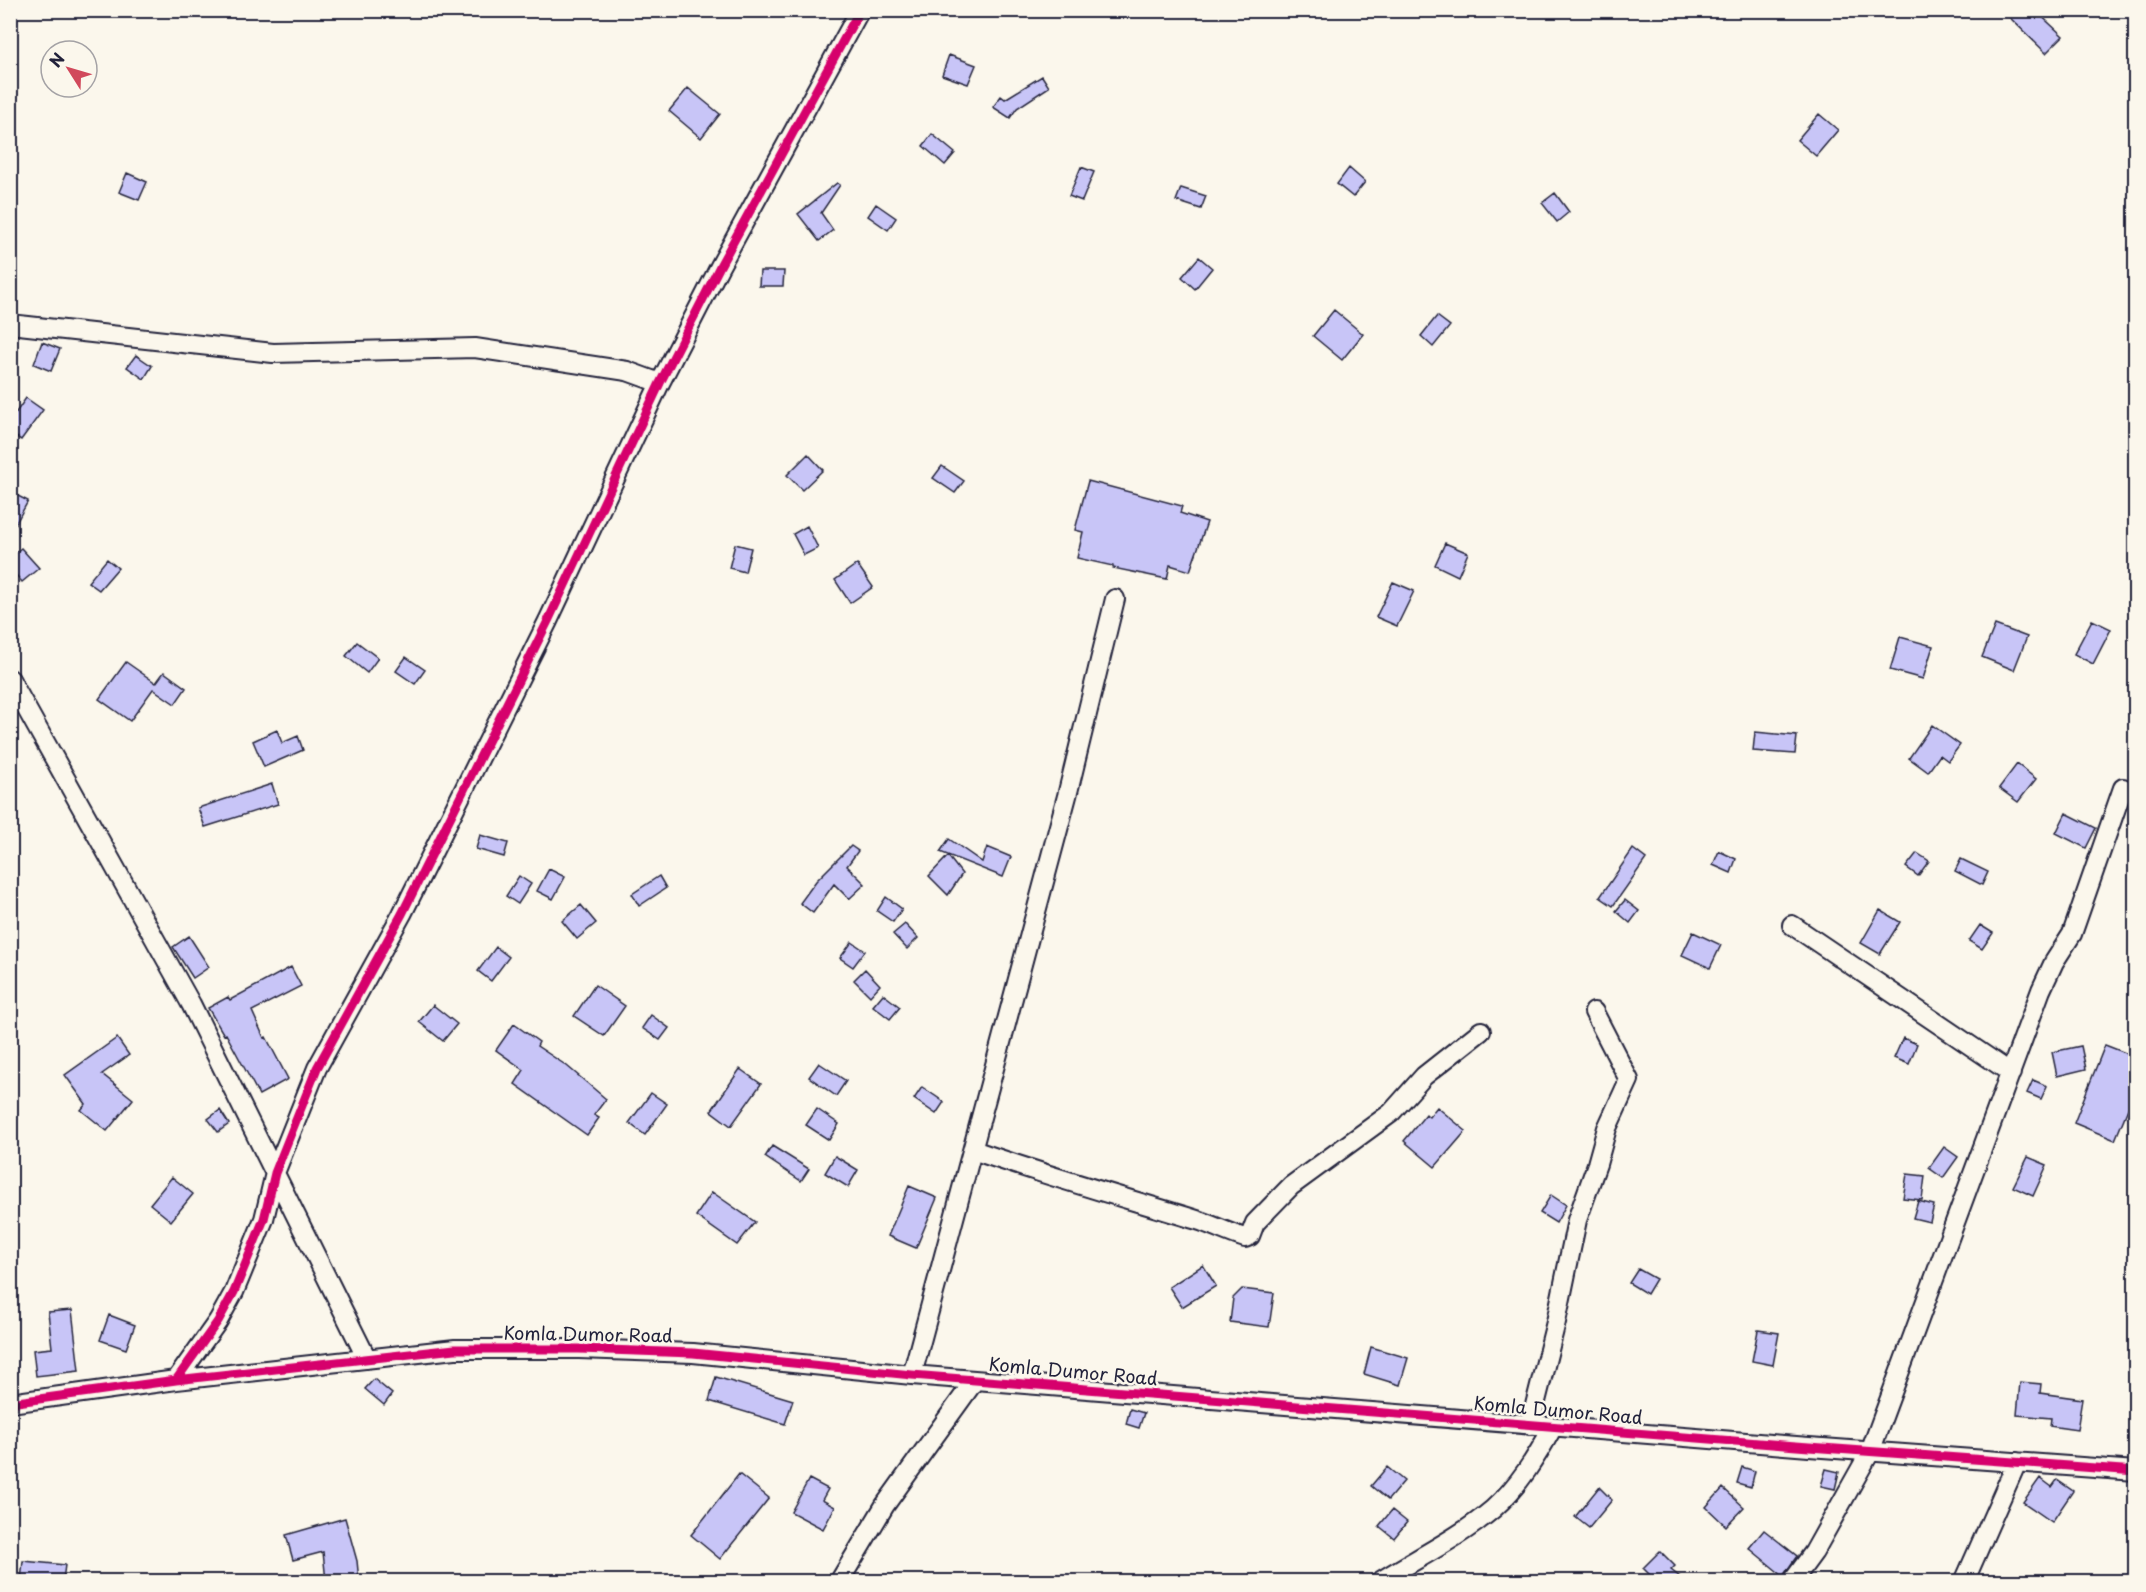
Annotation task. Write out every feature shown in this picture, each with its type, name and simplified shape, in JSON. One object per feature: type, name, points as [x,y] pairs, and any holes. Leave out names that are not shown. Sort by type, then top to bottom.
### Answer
[{"type":"street","points":[[176,1380],[218,1321],[234,1292],[264,1220],[275,1173],[317,1068],[407,904],[548,621],[660,383],[720,266],[860,10]]},
{"type":"street","points":[[10,324],[273,353],[475,348],[627,371],[660,383]]},
{"type":"street","points":[[912,1375],[1067,796],[1115,599]]},
{"type":"street","points":[[10,679],[191,1004],[368,1359]]},
{"type":"street","points":[[1792,1581],[1814,1552],[1870,1452],[2041,990],[2054,962],[2072,934],[2123,788]]},
{"type":"street","points":[[1792,925],[2011,1073]]},
{"type":"street","points":[[1530,1425],[1556,1322],[1577,1220],[1607,1128],[1629,1080],[1594,1012]]},
{"type":"street","points":[[973,1149],[1027,1169],[1197,1220],[1245,1238],[1250,1236],[1255,1223],[1292,1186],[1391,1113],[1424,1076],[1481,1031]]},
{"type":"street","name":"Komla Dumor Road","points":[[10,1403],[176,1380],[455,1349],[579,1349],[693,1353],[912,1375],[1870,1452],[2136,1471]]},
{"type":"street","points":[[839,1581],[885,1505],[975,1380]]},
{"type":"street","points":[[1379,1581],[1465,1530],[1494,1508],[1514,1488],[1538,1454],[1553,1427]]},
{"type":"street","points":[[1964,1581],[2017,1462]]},
{"type":"building","points":[[2002,10],[2035,10],[2063,36],[2046,53]]},
{"type":"building","points":[[949,55],[976,65],[968,84],[942,75]]},
{"type":"building","points":[[1042,76],[1049,87],[1017,108],[1010,118],[993,107],[1001,96],[1005,99]]},
{"type":"building","points":[[688,88],[720,114],[701,138],[669,111]]},
{"type":"building","points":[[1819,114],[1838,130],[1816,156],[1797,140]]},
{"type":"building","points":[[932,134],[955,153],[945,165],[923,146]]},
{"type":"building","points":[[1081,167],[1094,172],[1082,201],[1069,196]]},
{"type":"building","points":[[1349,168],[1365,182],[1353,197],[1337,184]]},
{"type":"building","points":[[127,173],[147,182],[139,200],[119,192]]},
{"type":"building","points":[[837,183],[840,185],[821,213],[833,230],[819,241],[798,214]]},
{"type":"building","points":[[1181,188],[1206,196],[1201,209],[1176,201]]},
{"type":"building","points":[[1555,193],[1569,212],[1557,222],[1542,203]]},
{"type":"building","points":[[876,204],[896,218],[888,230],[868,216]]},
{"type":"building","points":[[1199,257],[1212,268],[1195,289],[1182,277]]},
{"type":"building","points":[[760,271],[784,271],[783,286],[759,286]]},
{"type":"building","points":[[1334,310],[1363,334],[1342,360],[1313,336]]},
{"type":"building","points":[[1437,316],[1450,326],[1433,347],[1421,336]]},
{"type":"building","points":[[42,342],[60,349],[51,371],[34,364]]},
{"type":"building","points":[[136,355],[152,366],[144,379],[127,367]]},
{"type":"building","points":[[26,398],[43,410],[21,440],[10,433],[10,421]]},
{"type":"building","points":[[808,454],[823,470],[802,490],[787,475]]},
{"type":"building","points":[[942,466],[964,481],[955,493],[933,478]]},
{"type":"building","points":[[1088,481],[1182,506],[1180,513],[1207,522],[1190,571],[1170,565],[1167,579],[1077,558],[1083,532],[1075,530]]},
{"type":"building","points":[[10,492],[28,501],[10,534]]},
{"type":"building","points":[[807,526],[818,548],[804,555],[793,534]]},
{"type":"building","points":[[1445,543],[1468,553],[1458,576],[1435,565]]},
{"type":"building","points":[[735,544],[751,548],[745,572],[729,568]]},
{"type":"building","points":[[21,548],[39,568],[22,582],[10,568],[10,557]]},
{"type":"building","points":[[107,559],[118,568],[99,590],[88,582]]},
{"type":"building","points":[[857,564],[873,587],[850,603],[835,580]]},
{"type":"building","points":[[1393,582],[1414,591],[1397,626],[1376,617]]},
{"type":"building","points":[[2092,620],[2111,629],[2093,664],[2074,654]]},
{"type":"building","points":[[1995,625],[2027,637],[2014,670],[1982,657]]},
{"type":"building","points":[[1900,637],[1933,646],[1923,679],[1890,670]]},
{"type":"building","points":[[357,642],[378,658],[367,673],[346,656]]},
{"type":"building","points":[[406,657],[425,670],[415,684],[396,671]]},
{"type":"building","points":[[126,662],[156,683],[164,672],[186,688],[175,704],[153,689],[130,721],[99,699]]},
{"type":"building","points":[[1932,725],[1960,745],[1948,761],[1940,755],[1928,772],[1909,758]]},
{"type":"building","points":[[277,730],[282,743],[298,736],[303,750],[264,767],[253,741]]},
{"type":"building","points":[[1755,732],[1797,736],[1795,754],[1753,751]]},
{"type":"building","points":[[2017,764],[2036,779],[2018,802],[1999,788]]},
{"type":"building","points":[[272,784],[278,804],[205,827],[198,808]]},
{"type":"building","points":[[2066,813],[2096,828],[2086,848],[2056,833]]},
{"type":"building","points":[[480,835],[508,843],[504,857],[476,849]]},
{"type":"building","points":[[949,839],[982,862],[987,847],[1011,857],[1003,877],[940,852]]},
{"type":"building","points":[[851,846],[858,851],[847,866],[865,884],[849,899],[834,884],[813,913],[800,903],[816,881]]},
{"type":"building","points":[[1633,849],[1646,859],[1613,906],[1600,897]]},
{"type":"building","points":[[1719,851],[1736,859],[1731,873],[1713,865]]},
{"type":"building","points":[[1917,853],[1929,861],[1918,876],[1906,867]]},
{"type":"building","points":[[948,856],[962,874],[948,895],[929,876]]},
{"type":"building","points":[[1961,859],[1988,872],[1982,885],[1955,871]]},
{"type":"building","points":[[549,869],[565,877],[553,899],[537,891]]},
{"type":"building","points":[[519,876],[531,884],[518,904],[506,896]]},
{"type":"building","points":[[659,876],[666,888],[639,906],[632,894]]},
{"type":"building","points":[[886,897],[902,909],[893,922],[877,911]]},
{"type":"building","points":[[1625,900],[1639,911],[1630,923],[1616,911]]},
{"type":"building","points":[[581,905],[596,923],[577,939],[562,921]]},
{"type":"building","points":[[1880,910],[1900,922],[1880,954],[1861,943]]},
{"type":"building","points":[[905,924],[918,938],[907,949],[893,934]]},
{"type":"building","points":[[1980,925],[1993,933],[1982,949],[1969,941]]},
{"type":"building","points":[[1693,932],[1721,945],[1710,968],[1682,955]]},
{"type":"building","points":[[189,936],[209,967],[193,978],[173,947]]},
{"type":"building","points":[[852,942],[865,951],[853,967],[840,958]]},
{"type":"building","points":[[496,947],[509,957],[491,981],[478,971]]},
{"type":"building","points":[[291,967],[301,986],[252,1011],[264,1038],[266,1037],[288,1079],[259,1095],[226,1034],[224,1035],[208,1008],[228,997],[230,1000]]},
{"type":"building","points":[[865,969],[880,985],[870,996],[854,980]]},
{"type":"building","points":[[595,985],[625,1006],[604,1036],[574,1016]]},
{"type":"building","points":[[883,994],[900,1007],[890,1019],[873,1006]]},
{"type":"building","points":[[433,1005],[457,1024],[443,1041],[419,1022]]},
{"type":"building","points":[[651,1015],[669,1028],[660,1040],[642,1028]]},
{"type":"building","points":[[514,1024],[539,1042],[537,1046],[567,1066],[606,1099],[594,1115],[599,1118],[587,1135],[515,1084],[524,1070],[496,1050]]},
{"type":"building","points":[[117,1038],[129,1055],[102,1074],[133,1099],[107,1131],[81,1110],[86,1104],[65,1075]]},
{"type":"building","points":[[1903,1038],[1917,1044],[1909,1064],[1894,1058]]},
{"type":"building","points":[[2105,1045],[2136,1057],[2136,1089],[2115,1140],[2074,1123]]},
{"type":"building","points":[[2081,1046],[2086,1069],[2057,1076],[2052,1052]]},
{"type":"building","points":[[819,1063],[846,1081],[836,1096],[809,1077]]},
{"type":"building","points":[[740,1069],[761,1084],[731,1126],[711,1111]]},
{"type":"building","points":[[2033,1080],[2047,1086],[2041,1099],[2027,1093]]},
{"type":"building","points":[[922,1087],[944,1102],[936,1114],[914,1099]]},
{"type":"building","points":[[651,1093],[667,1104],[645,1135],[629,1123]]},
{"type":"building","points":[[1437,1107],[1466,1131],[1435,1167],[1404,1141],[1426,1114],[1429,1117]]},
{"type":"building","points":[[817,1109],[839,1124],[829,1140],[806,1125]]},
{"type":"building","points":[[220,1110],[229,1124],[218,1132],[208,1119]]},
{"type":"building","points":[[772,1146],[809,1169],[801,1181],[765,1157]]},
{"type":"building","points":[[1944,1147],[1958,1157],[1943,1178],[1929,1168]]},
{"type":"building","points":[[835,1156],[858,1170],[848,1187],[825,1173]]},
{"type":"building","points":[[2028,1157],[2047,1165],[2033,1196],[2013,1187]]},
{"type":"building","points":[[1907,1174],[1925,1176],[1922,1200],[1903,1198]]},
{"type":"building","points":[[172,1177],[193,1194],[171,1221],[150,1204]]},
{"type":"building","points":[[909,1186],[937,1198],[916,1248],[888,1236]]},
{"type":"building","points":[[712,1192],[755,1222],[737,1245],[696,1216]]},
{"type":"building","points":[[1551,1195],[1566,1205],[1556,1223],[1540,1213]]},
{"type":"building","points":[[1918,1201],[1934,1205],[1930,1222],[1913,1218]]},
{"type":"building","points":[[1203,1265],[1216,1286],[1182,1307],[1169,1287]]},
{"type":"building","points":[[1638,1269],[1656,1279],[1647,1294],[1629,1283]]},
{"type":"building","points":[[1242,1289],[1274,1293],[1269,1327],[1230,1322],[1233,1298]]},
{"type":"building","points":[[72,1310],[79,1371],[36,1376],[33,1350],[52,1348],[48,1312]]},
{"type":"building","points":[[109,1315],[135,1325],[126,1349],[100,1340]]},
{"type":"building","points":[[1758,1330],[1779,1333],[1773,1365],[1752,1361]]},
{"type":"building","points":[[1371,1347],[1408,1358],[1400,1385],[1364,1374]]},
{"type":"building","points":[[716,1377],[793,1400],[785,1424],[709,1401]]},
{"type":"building","points":[[374,1379],[392,1394],[384,1405],[365,1389]]},
{"type":"building","points":[[2020,1382],[2041,1384],[2040,1393],[2082,1399],[2077,1430],[2050,1426],[2051,1418],[2017,1415]]},
{"type":"building","points":[[1130,1409],[1144,1413],[1139,1428],[1126,1424]]},
{"type":"building","points":[[1387,1467],[1404,1481],[1388,1500],[1371,1486]]},
{"type":"building","points":[[1742,1467],[1755,1471],[1751,1487],[1737,1483]]},
{"type":"building","points":[[1826,1469],[1839,1472],[1835,1489],[1821,1486]]},
{"type":"building","points":[[739,1474],[769,1498],[720,1559],[691,1535]]},
{"type":"building","points":[[2040,1478],[2052,1487],[2057,1480],[2073,1491],[2052,1522],[2023,1502]]},
{"type":"building","points":[[809,1479],[828,1489],[822,1500],[835,1507],[823,1529],[791,1512]]},
{"type":"building","points":[[1599,1487],[1612,1500],[1589,1528],[1575,1517]]},
{"type":"building","points":[[1723,1488],[1744,1507],[1726,1526],[1706,1507]]},
{"type":"building","points":[[1392,1510],[1407,1522],[1394,1538],[1379,1526]]},
{"type":"building","points":[[345,1518],[357,1561],[359,1581],[326,1581],[323,1552],[293,1560],[286,1535]]},
{"type":"building","points":[[1764,1530],[1797,1556],[1783,1576],[1749,1548]]},
{"type":"building","points":[[1660,1551],[1675,1566],[1671,1570],[1685,1581],[1656,1581],[1643,1568]]},
{"type":"building","points":[[23,1561],[65,1565],[63,1580],[21,1581]]},
{"type":"cycle path","points":[[176,1380],[218,1321],[234,1292],[264,1219],[275,1173],[317,1068],[402,914],[548,621],[660,383],[720,266],[860,10]]},
{"type":"cycle path","points":[[10,1403],[176,1380],[455,1349],[579,1349],[693,1353],[912,1375],[2136,1471]]}]
